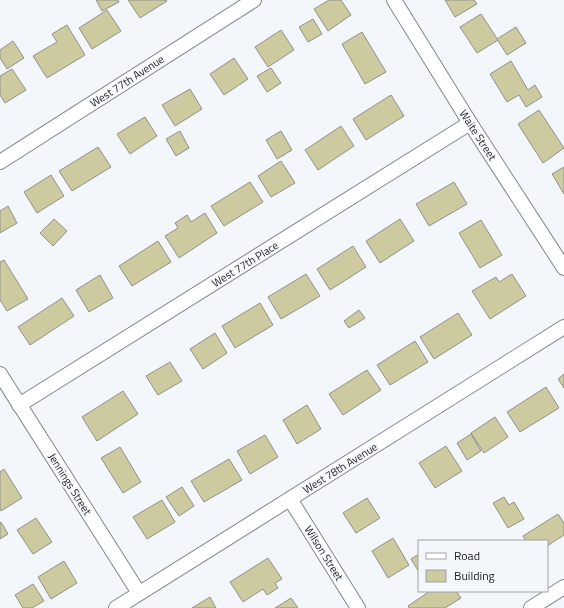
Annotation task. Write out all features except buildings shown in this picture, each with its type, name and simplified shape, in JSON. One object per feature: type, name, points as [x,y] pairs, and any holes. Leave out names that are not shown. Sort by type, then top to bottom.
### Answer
[{"type":"street","name":"West 77th Avenue","points":[[0,162],[254,0]]},
{"type":"street","name":"Waite Street","points":[[394,0],[470,123],[564,268]]},
{"type":"street","name":"West 77th Place","points":[[20,405],[470,123]]},
{"type":"street","name":"West 78th Avenue","points":[[116,608],[564,328]]},
{"type":"street","name":"Jennings Street","points":[[0,374],[139,594]]},
{"type":"street","name":"Wilson Street","points":[[290,499],[358,608]]},
{"type":"street","points":[[531,608],[564,587]]}]
